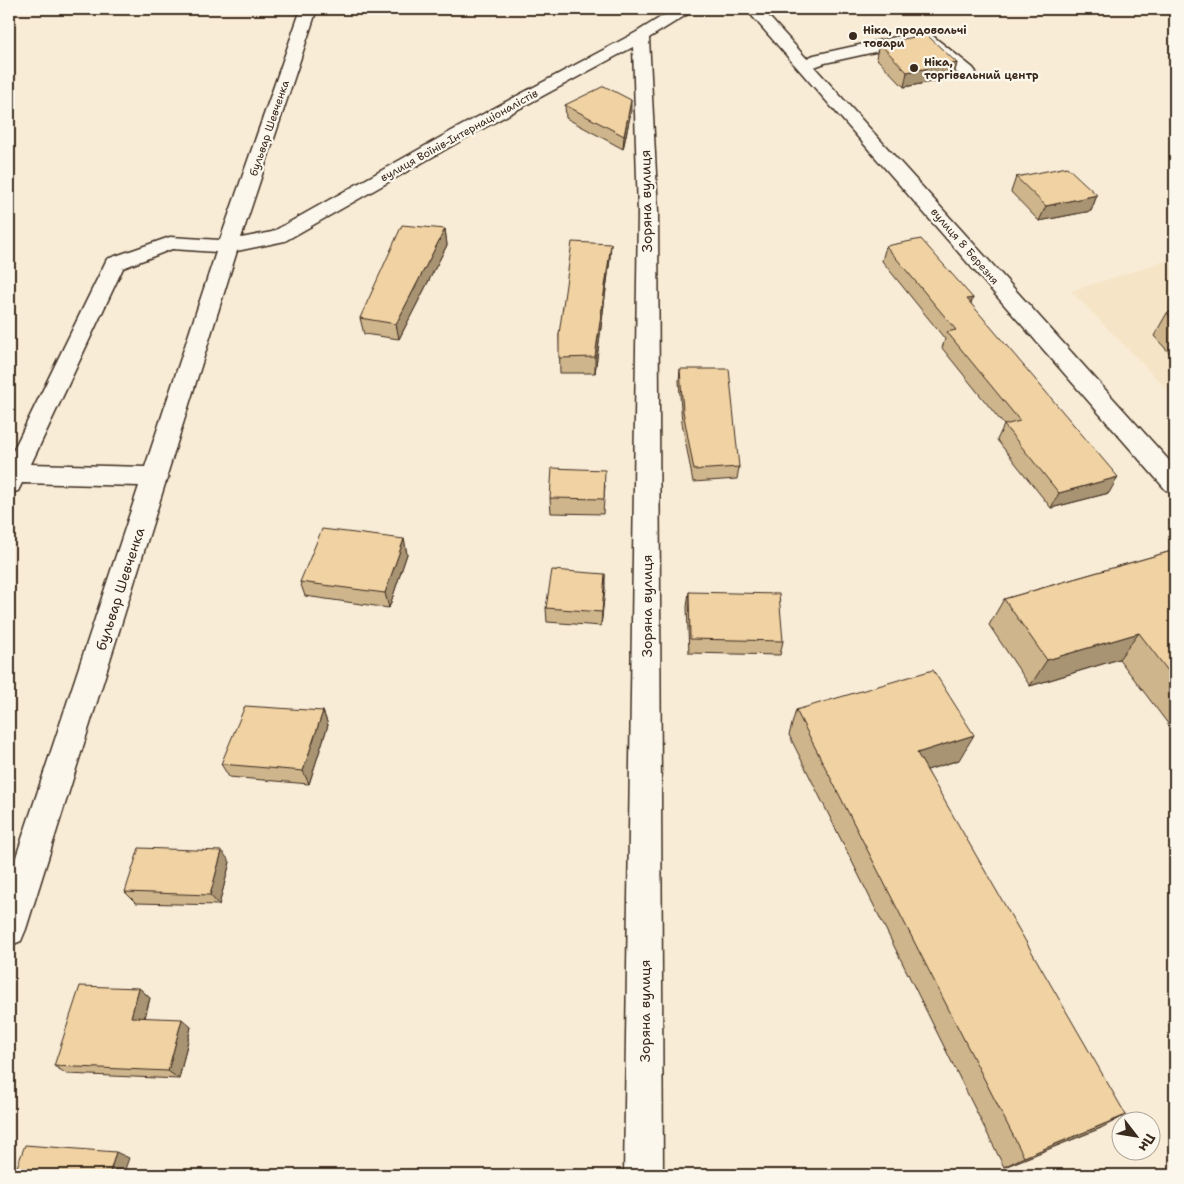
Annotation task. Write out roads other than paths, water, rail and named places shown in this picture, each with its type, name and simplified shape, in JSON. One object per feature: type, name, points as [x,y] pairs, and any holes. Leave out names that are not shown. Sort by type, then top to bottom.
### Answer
[{"type":"street","name":"бульвар Шевченка","points":[[9,929],[156,477],[228,247],[309,9]]},
{"type":"street","name":"вулиця Воїнів-Інтернаціоналістів","points":[[228,247],[278,236],[463,132],[641,36],[685,9]]},
{"type":"street","name":"вулиця 8 Березня","points":[[754,9],[806,65],[1175,483]]},
{"type":"street","name":"Зоряна вулиця","points":[[641,36],[648,212],[644,1175]]},
{"type":"street","points":[[806,65],[820,59],[923,36],[968,72]]},
{"type":"street","points":[[156,477],[10,477],[114,264],[170,243],[228,247]]},
{"type":"place","name":"Ніка, продовольчі товари","points":[[853,36]]},
{"type":"place","name":"Ніка, торгівельний центр","points":[[914,68]]}]
